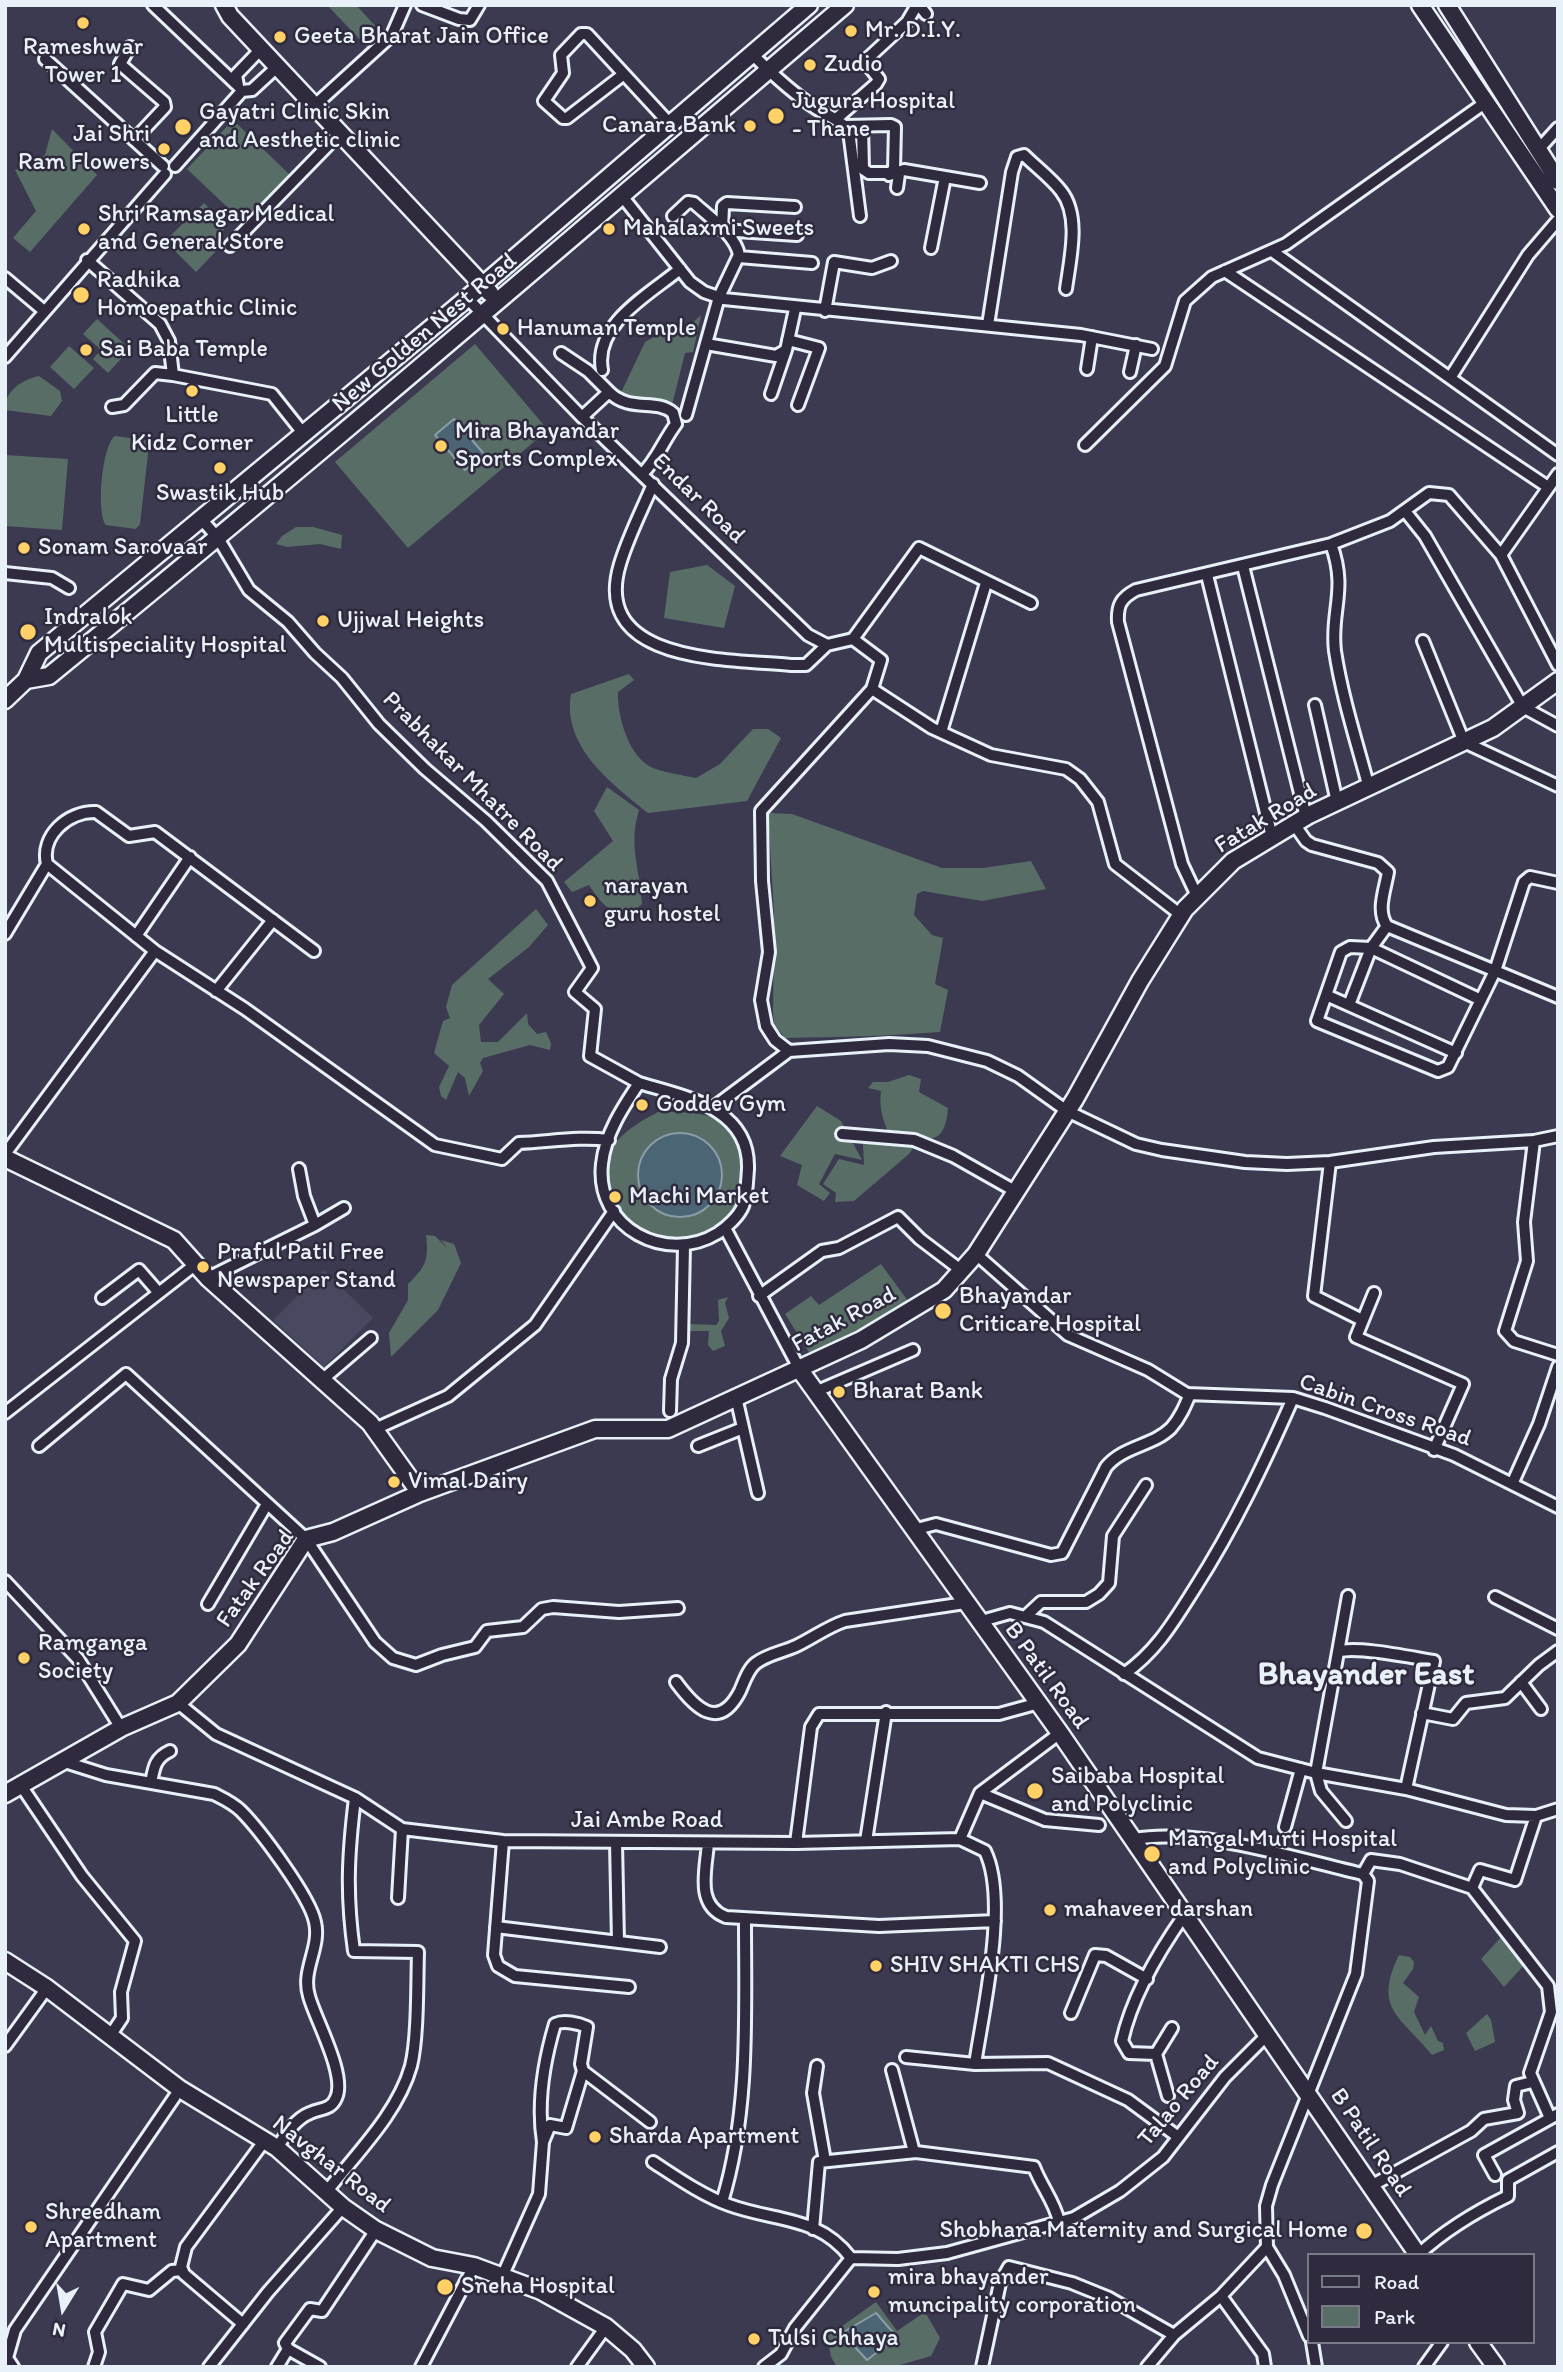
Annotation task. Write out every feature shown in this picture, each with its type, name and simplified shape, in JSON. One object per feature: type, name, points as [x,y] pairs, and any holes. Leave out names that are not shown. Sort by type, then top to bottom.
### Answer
[{"type":"main road","points":[[224,5],[261,49],[499,302]]},
{"type":"main road","name":"New Golden Nest Road","points":[[7,696],[26,680],[39,653],[483,285],[809,5]]},
{"type":"main road","name":"New Golden Nest Road","points":[[26,680],[49,676],[218,538],[482,317],[845,5]]},
{"type":"main road","points":[[1420,5],[1558,209]]},
{"type":"main road","points":[[1447,5],[1558,181]]},
{"type":"main road","name":"Fatak Road","points":[[5,1794],[22,1787],[121,1728],[178,1703],[239,1644],[306,1539],[333,1532],[420,1493],[595,1429],[668,1429],[861,1340],[944,1290],[976,1254],[1067,1111],[1181,915],[1233,861],[1300,820],[1493,728],[1558,681]]},
{"type":"main road","points":[[5,1156],[174,1240],[208,1278],[375,1429],[420,1493]]},
{"type":"main road","name":"B Patil Road","points":[[800,1370],[1060,1733],[1417,2253]]},
{"type":"main road","name":"Navghar Road","points":[[5,1961],[47,1988],[180,2089],[271,2144],[342,2207],[376,2230],[432,2258],[474,2266],[541,2291],[606,2327],[633,2350],[646,2367]]},
{"type":"main road","points":[[1479,2344],[1496,2367]]},
{"type":"street","points":[[153,5],[239,87],[252,90],[278,66]]},
{"type":"street","points":[[314,106],[392,35],[405,5]]},
{"type":"street","points":[[422,5],[459,19],[470,20],[479,5]]},
{"type":"street","points":[[840,122],[879,79],[867,64],[867,59],[921,8]]},
{"type":"street","points":[[624,74],[567,118],[562,118],[544,101],[563,73],[562,55],[580,34],[587,34],[624,74],[670,124]]},
{"type":"street","points":[[130,47],[120,64],[164,102],[165,107],[134,140]]},
{"type":"street","points":[[239,87],[236,75],[261,49]]},
{"type":"street","points":[[752,54],[768,71],[849,131],[860,216]]},
{"type":"street","points":[[47,64],[168,169]]},
{"type":"street","points":[[5,357],[239,87]]},
{"type":"street","points":[[1086,445],[1165,366],[1185,301],[1212,277],[1286,244],[1486,102]]},
{"type":"street","points":[[840,122],[895,128],[894,169],[890,173],[869,173],[863,169],[862,126]]},
{"type":"street","points":[[1538,149],[1558,128]]},
{"type":"street","points":[[230,246],[340,133]]},
{"type":"street","points":[[989,325],[1014,161],[1017,156],[1024,155],[1038,168],[1062,191],[1070,206],[1071,246],[1066,289]]},
{"type":"street","points":[[855,175],[899,174],[904,170],[980,183]]},
{"type":"street","points":[[897,188],[899,174]]},
{"type":"street","points":[[931,247],[945,177]]},
{"type":"street","points":[[622,196],[680,269],[704,292],[719,298],[795,309],[989,325],[1152,349]]},
{"type":"street","points":[[673,216],[688,202],[694,203],[738,249],[739,257],[719,298],[686,415]]},
{"type":"street","points":[[722,230],[723,206],[727,203],[795,207]]},
{"type":"street","points":[[1450,378],[1528,255],[1558,220]]},
{"type":"street","points":[[722,230],[797,235]]},
{"type":"street","points":[[1272,251],[1558,455]]},
{"type":"street","points":[[739,257],[812,263]]},
{"type":"street","points":[[87,260],[159,324],[169,341],[173,375]]},
{"type":"street","points":[[825,311],[834,262],[872,268],[891,261]]},
{"type":"street","points":[[602,370],[601,350],[608,331],[680,269]]},
{"type":"street","points":[[1225,271],[1548,487]]},
{"type":"street","points":[[5,278],[43,310]]},
{"type":"street","name":"Endar Road","points":[[467,298],[482,317],[582,417],[808,635],[827,645]]},
{"type":"street","points":[[771,394],[795,309]]},
{"type":"street","points":[[1087,369],[1092,339]]},
{"type":"street","points":[[706,344],[776,356],[787,345]]},
{"type":"street","points":[[787,345],[819,348],[798,405]]},
{"type":"street","points":[[1129,372],[1135,347]]},
{"type":"street","points":[[561,353],[625,403],[668,408],[676,417],[676,424],[658,449],[655,462],[642,474]]},
{"type":"street","points":[[112,407],[124,405],[155,373],[173,375],[272,394],[303,433]]},
{"type":"street","points":[[582,417],[609,392]]},
{"type":"street","points":[[1502,555],[1558,474]]},
{"type":"street","points":[[653,484],[619,565],[617,608],[631,629],[678,654],[806,665],[827,645],[853,639],[919,548],[1031,603]]},
{"type":"street","points":[[1197,897],[1182,864],[1117,612],[1124,597],[1136,590],[1331,544],[1390,521],[1429,493],[1444,493],[1502,555],[1558,665]]},
{"type":"street","points":[[1405,511],[1425,536],[1522,707],[1558,726]]},
{"type":"street","name":"Prabhakar Mhatre Road","points":[[202,520],[218,538],[249,590],[288,622],[342,678],[379,724],[425,769],[485,821],[547,881],[592,968],[575,992],[594,1009],[590,1056],[639,1083]]},
{"type":"street","points":[[1331,544],[1338,564],[1340,588],[1335,648],[1369,788]]},
{"type":"street","points":[[1243,566],[1306,841],[1377,863],[1388,872],[1381,918],[1387,926],[1558,997]]},
{"type":"street","points":[[5,573],[52,578],[69,588]]},
{"type":"street","points":[[1207,575],[1272,837]]},
{"type":"street","points":[[941,732],[986,583]]},
{"type":"street","points":[[789,1051],[775,1040],[766,1026],[761,1000],[769,952],[762,881],[761,811],[872,689],[881,660],[853,639]]},
{"type":"street","points":[[1423,640],[1464,742],[1558,786]]},
{"type":"street","points":[[872,689],[941,732],[991,755],[1066,769],[1080,779],[1098,802],[1115,864],[1181,915]]},
{"type":"street","points":[[1315,705],[1337,802]]},
{"type":"street","points":[[314,951],[155,831],[129,836],[96,812],[88,812],[75,816],[56,829],[44,852],[47,864],[155,951],[435,1145],[502,1159],[519,1143],[566,1141],[581,1136],[609,1139]]},
{"type":"street","points":[[136,936],[190,857]]},
{"type":"street","points":[[5,934],[47,864]]},
{"type":"street","points":[[1481,1000],[1371,948],[1350,947],[1341,952],[1317,1021],[1438,1070],[1448,1067],[1456,1053],[1495,971],[1524,882],[1530,877],[1558,883]]},
{"type":"street","points":[[216,991],[273,920]]},
{"type":"street","points":[[1349,1005],[1371,948],[1387,926]]},
{"type":"street","points":[[5,1156],[155,951]]},
{"type":"street","points":[[1326,995],[1456,1053]]},
{"type":"street","points":[[714,1107],[789,1051],[889,1044],[928,1046],[987,1061],[1018,1076],[1067,1111],[1136,1144],[1245,1162],[1330,1162],[1420,1148],[1558,1136]]},
{"type":"street","points":[[639,1083],[714,1107],[740,1131],[748,1156],[743,1207],[725,1228],[703,1242],[684,1246],[656,1243],[632,1233],[614,1211],[602,1189],[602,1163],[617,1116],[639,1083]]},
{"type":"street","points":[[842,1134],[914,1140],[953,1156],[1015,1191]]},
{"type":"street","points":[[1534,1140],[1524,1222],[1527,1261],[1505,1331],[1514,1341],[1558,1355]]},
{"type":"street","points":[[1330,1162],[1314,1296],[1362,1320]]},
{"type":"street","points":[[299,1169],[304,1196],[315,1225]]},
{"type":"street","points":[[208,1278],[344,1208]]},
{"type":"street","points":[[375,1429],[448,1396],[535,1325],[614,1211]]},
{"type":"street","points":[[759,1296],[822,1251],[839,1248],[898,1217],[920,1239],[962,1271]]},
{"type":"street","points":[[725,1228],[800,1370]]},
{"type":"street","points":[[670,1411],[671,1379],[682,1343],[684,1246]]},
{"type":"street","name":"Cabin Cross Road","points":[[976,1254],[1068,1335],[1139,1365],[1190,1394],[1293,1398],[1454,1455],[1513,1482],[1558,1507]]},
{"type":"street","points":[[5,1413],[196,1264]]},
{"type":"street","points":[[102,1297],[139,1270],[159,1293]]},
{"type":"street","points":[[1374,1293],[1356,1338],[1463,1384],[1434,1450]]},
{"type":"street","points":[[322,1380],[371,1338]]},
{"type":"street","points":[[815,1392],[913,1350]]},
{"type":"street","points":[[1513,1482],[1539,1424],[1558,1367]]},
{"type":"street","points":[[39,1446],[126,1374],[306,1539],[375,1642],[384,1652],[406,1664],[416,1665],[442,1654],[475,1647],[488,1631],[523,1627],[542,1609],[553,1606],[619,1612],[678,1608]]},
{"type":"street","points":[[913,1530],[936,1524],[1051,1555],[1062,1553],[1106,1467],[1113,1459],[1169,1430],[1180,1417],[1190,1394]]},
{"type":"street","points":[[736,1397],[758,1493]]},
{"type":"street","points":[[1124,1674],[1156,1648],[1210,1565],[1257,1481],[1293,1398]]},
{"type":"street","points":[[698,1446],[743,1428]]},
{"type":"street","points":[[1026,1616],[1041,1602],[1086,1602],[1099,1594],[1109,1583],[1113,1536],[1146,1485]]},
{"type":"street","points":[[208,1604],[267,1504]]},
{"type":"street","points":[[5,1580],[78,1659],[121,1728]]},
{"type":"street","points":[[1346,1821],[1321,1791],[1317,1773],[1348,1596]]},
{"type":"street","points":[[1495,1597],[1558,1629]]},
{"type":"street","points":[[676,1682],[693,1706],[701,1711],[722,1712],[732,1704],[753,1665],[814,1638],[831,1626],[845,1621],[965,1603]]},
{"type":"street","points":[[978,1622],[998,1615],[1026,1616],[1044,1622],[1258,1758],[1317,1773],[1406,1789],[1506,1815],[1536,1816],[1558,1810]]},
{"type":"street","points":[[1338,1652],[1349,1650],[1393,1654],[1434,1661],[1406,1789]]},
{"type":"street","points":[[1422,1713],[1453,1719],[1466,1703],[1505,1698],[1558,1651]]},
{"type":"street","points":[[1521,1682],[1541,1709]]},
{"type":"street","name":"Jai Ambe Road","points":[[178,1703],[216,1734],[355,1798],[402,1829],[503,1841],[796,1843],[960,1839]]},
{"type":"street","points":[[796,1843],[811,1727],[815,1717],[827,1712],[999,1714],[1039,1703]]},
{"type":"street","points":[[866,1841],[886,1712]]},
{"type":"street","points":[[975,2064],[995,1921],[991,1862],[985,1851],[960,1839],[980,1793],[1060,1733]]},
{"type":"street","points":[[150,1783],[155,1762],[160,1755],[170,1751]]},
{"type":"street","points":[[65,1762],[106,1775],[214,1794],[242,1812],[278,1858],[315,1922],[316,1941],[306,1984],[337,2081],[337,2096],[330,2107],[309,2113],[271,2144],[186,2247],[182,2270]]},
{"type":"street","points":[[1285,1827],[1301,1769]]},
{"type":"street","points":[[22,1787],[82,1876],[135,1941],[121,1992],[122,2018],[110,2036]]},
{"type":"street","points":[[980,1793],[1045,1820],[1099,1825]]},
{"type":"street","points":[[327,2191],[390,2111],[411,2066],[418,1952],[354,1951],[347,1897],[347,1856],[355,1798]]},
{"type":"street","points":[[1472,1888],[1480,1870],[1516,1880],[1536,1816]]},
{"type":"street","points":[[398,1898],[402,1829]]},
{"type":"street","points":[[1134,1839],[1157,1835],[1198,1838],[1363,1874],[1368,1881],[1356,1974],[1266,2206],[1267,2246],[1284,2275],[1308,2334]]},
{"type":"street","points":[[503,1841],[494,1955],[498,1966],[505,1972],[629,1987]]},
{"type":"street","points":[[616,1842],[618,1942]]},
{"type":"street","points":[[708,1843],[705,1894],[708,1905],[715,1913],[745,1920],[878,1926],[995,1921]]},
{"type":"street","points":[[1363,1874],[1371,1860],[1400,1864],[1472,1888],[1548,1986],[1551,2012],[1530,2064],[1532,2082],[1554,2116],[1484,2155],[1495,2175]]},
{"type":"street","points":[[1156,2054],[1129,2053],[1122,2041],[1126,2019],[1185,1914]]},
{"type":"street","points":[[722,2202],[734,2161],[743,2099],[745,1920]]},
{"type":"street","points":[[496,1927],[660,1947]]},
{"type":"street","points":[[1071,2013],[1095,1955],[1106,1956],[1147,1979]]},
{"type":"street","points":[[5,2046],[47,1988]]},
{"type":"street","points":[[502,2277],[539,2194],[542,2142],[539,2114],[555,2024],[561,2021],[587,2027],[581,2064],[583,2071],[566,2128],[550,2125],[542,2142]]},
{"type":"street","points":[[1168,2096],[1156,2054],[1172,2028]]},
{"type":"street","name":"Talao Road","points":[[851,2258],[898,2259],[947,2253],[1074,2218],[1120,2190],[1163,2157],[1225,2077],[1268,2034]]},
{"type":"street","points":[[906,2057],[975,2064],[1048,2063],[1128,2100],[1177,2136]]},
{"type":"street","points":[[817,2066],[813,2093],[825,2161]]},
{"type":"street","points":[[892,2070],[914,2152]]},
{"type":"street","points":[[583,2071],[650,2122]]},
{"type":"street","points":[[1371,2186],[1471,2131],[1484,2119],[1518,2113],[1514,2090],[1532,2082]]},
{"type":"street","points":[[13,2367],[6,2358],[10,2329],[180,2089]]},
{"type":"street","points":[[813,2229],[819,2162],[914,2152],[1034,2166],[1041,2186],[1056,2208],[1059,2222]]},
{"type":"street","points":[[1420,2253],[1437,2237],[1469,2216],[1508,2196],[1508,2180],[1558,2152]]},
{"type":"street","points":[[653,2162],[722,2202],[834,2237],[851,2258],[795,2328],[781,2354],[764,2367]]},
{"type":"street","points":[[209,2367],[342,2207]]},
{"type":"street","points":[[320,2367],[288,2349],[285,2343],[310,2309],[322,2311],[376,2230]]},
{"type":"street","points":[[1147,2367],[1174,2335],[1221,2296],[1267,2246]]},
{"type":"street","points":[[421,2367],[474,2266]]},
{"type":"street","points":[[982,2367],[1002,2275],[1014,2266],[1109,2298],[1174,2335]]},
{"type":"street","points":[[94,2367],[99,2352],[95,2332],[123,2284],[149,2290],[172,2271],[182,2270],[243,2324]]},
{"type":"street","points":[[1221,2296],[1263,2354],[1265,2367]]},
{"type":"street","points":[[577,2367],[606,2327]]},
{"type":"street","points":[[1312,2344],[1316,2367]]},
{"type":"street","points":[[1424,2367],[1441,2344]]},
{"type":"street","points":[[277,2367],[288,2349]]},
{"type":"shaded area","points":[[454,419],[484,454],[465,470],[435,435]]},
{"type":"shaded area","points":[[680,1133],[696,1136],[710,1145],[719,1159],[722,1175],[719,1191],[710,1205],[696,1214],[680,1217],[664,1214],[650,1205],[641,1191],[638,1175],[641,1159],[650,1145],[664,1136]]},
{"type":"shaded area","points":[[324,1270],[373,1318],[324,1367],[273,1320]]},
{"type":"shaded area","points":[[876,2313],[897,2337],[867,2360],[842,2333]]},
{"type":"green space","points":[[327,5],[356,5],[382,33],[367,47]]},
{"type":"green space","points":[[233,120],[290,175],[243,222],[187,169]]},
{"type":"green space","points":[[52,129],[97,175],[30,252],[13,238],[36,211],[15,170],[29,166],[45,155]]},
{"type":"green space","points":[[204,203],[227,226],[217,238],[223,244],[196,272],[165,241]]},
{"type":"green space","points":[[701,315],[693,352],[685,353],[669,417],[619,397],[645,342],[661,333],[684,331]]},
{"type":"green space","points":[[97,319],[130,349],[108,373],[93,359],[101,350],[83,334]]},
{"type":"green space","name":"Mira Bhayandar Sports Complex","points":[[475,344],[548,430],[408,548],[335,462]]},
{"type":"green space","points":[[69,346],[94,368],[74,389],[50,367]]},
{"type":"green space","points":[[39,376],[60,391],[62,401],[51,416],[5,410],[8,397],[16,387]]},
{"type":"green space","points":[[115,436],[145,440],[149,445],[140,524],[136,529],[106,525],[103,518],[101,493],[104,465],[110,442]]},
{"type":"green space","points":[[5,455],[68,459],[62,530],[5,526]]},
{"type":"green space","points":[[296,527],[313,527],[342,535],[341,549],[320,544],[287,547],[276,544],[282,536]]},
{"type":"green space","points":[[707,565],[735,586],[724,628],[664,618],[670,572]]},
{"type":"green space","points":[[629,674],[634,680],[618,692],[622,724],[637,755],[653,768],[696,778],[720,764],[753,729],[768,729],[781,738],[747,801],[648,813],[605,776],[592,762],[574,731],[570,713],[571,694]]},
{"type":"green space","points":[[607,787],[639,810],[635,846],[642,904],[626,912],[605,906],[589,885],[572,892],[564,882],[613,841],[594,811]]},
{"type":"green space","points":[[768,813],[792,814],[942,868],[983,868],[1031,861],[1046,889],[982,901],[923,891],[917,894],[914,915],[932,935],[943,938],[935,984],[948,990],[940,1032],[785,1038],[774,1024],[773,1013],[774,913]]},
{"type":"green space","points":[[536,909],[548,925],[529,947],[488,979],[504,994],[479,1025],[481,1042],[498,1042],[527,1013],[528,1024],[537,1034],[546,1032],[551,1043],[550,1050],[530,1045],[483,1058],[480,1063],[483,1071],[469,1096],[465,1078],[458,1072],[446,1100],[441,1096],[439,1087],[449,1066],[434,1053],[443,1021],[450,1018],[446,1007],[452,985]]},
{"type":"green space","points":[[909,1075],[921,1079],[919,1092],[948,1108],[946,1123],[936,1137],[921,1138],[889,1133],[882,1113],[881,1091],[868,1088],[873,1082],[888,1082]]},
{"type":"green space","points":[[817,1106],[841,1121],[862,1160],[835,1154],[819,1184],[830,1193],[824,1201],[797,1185],[802,1165],[780,1156]]},
{"type":"green space","points":[[658,1112],[698,1114],[721,1121],[736,1135],[744,1155],[744,1189],[735,1210],[717,1227],[686,1241],[664,1240],[635,1227],[614,1205],[608,1191],[606,1175],[611,1150],[628,1130]]},
{"type":"green space","points":[[856,1140],[916,1144],[909,1154],[854,1201],[835,1202],[836,1193],[823,1184],[839,1159],[864,1165],[863,1144]]},
{"type":"green space","points":[[426,1235],[435,1236],[448,1249],[441,1240],[454,1244],[461,1263],[438,1310],[391,1357],[389,1333],[408,1300],[408,1284],[425,1262]]},
{"type":"green space","points":[[881,1264],[908,1301],[877,1323],[812,1357],[785,1314],[811,1296],[819,1305]]},
{"type":"green space","points":[[728,1297],[725,1303],[729,1318],[721,1331],[725,1346],[713,1351],[708,1345],[709,1331],[688,1331],[688,1324],[716,1325],[719,1321],[718,1300]]},
{"type":"green space","points":[[1504,1934],[1527,1962],[1504,1987],[1481,1959]]},
{"type":"green space","points":[[1399,1955],[1410,1957],[1414,1962],[1413,1969],[1403,1983],[1419,1997],[1414,2012],[1425,2035],[1431,2026],[1438,2041],[1443,2043],[1444,2050],[1432,2055],[1401,2021],[1390,2001],[1391,1974]]},
{"type":"green space","points":[[1487,2014],[1491,2020],[1495,2042],[1475,2051],[1466,2033]]},
{"type":"green space","points":[[876,2302],[897,2331],[925,2312],[940,2338],[931,2356],[893,2367],[837,2367],[831,2357],[826,2329],[835,2331]]},
{"type":"place","name":"Rameshwar Tower 1","points":[[83,23]]},
{"type":"place","name":"Mr. D.I.Y.","points":[[851,31]]},
{"type":"place","name":"Geeta Bharat Jain Office","points":[[280,37]]},
{"type":"place","name":"Zudio","points":[[810,65]]},
{"type":"place","name":"Jugura Hospital - Thane","points":[[776,116]]},
{"type":"place","name":"Canara Bank","points":[[750,126]]},
{"type":"place","name":"Gayatri Clinic Skin and Aesthetic clinic","points":[[183,127]]},
{"type":"place","name":"Jai Shri Ram Flowers","points":[[164,149]]},
{"type":"place","name":"Shri Ramsagar Medical and General Store","points":[[84,229]]},
{"type":"place","name":"Mahalaxmi Sweets","points":[[609,229]]},
{"type":"place","name":"Radhika Homoepathic Clinic","points":[[81,295]]},
{"type":"place","name":"Hanuman Temple","points":[[503,329]]},
{"type":"place","name":"Sai Baba Temple","points":[[86,350]]},
{"type":"place","name":"Little Kidz Corner","points":[[192,391]]},
{"type":"place","name":"Mira Bhayandar Sports Complex","points":[[441,446]]},
{"type":"place","name":"Swastik Hub","points":[[220,468]]},
{"type":"place","name":"Sonam Sarovaar","points":[[24,548]]},
{"type":"place","name":"Ujjwal Heights","points":[[323,621]]},
{"type":"place","name":"Indralok Multispeciality Hospital","points":[[28,632]]},
{"type":"place","name":"narayan guru hostel","points":[[590,901]]},
{"type":"place","name":"Goddev Gym","points":[[642,1105]]},
{"type":"place","name":"Machi Market","points":[[615,1197]]},
{"type":"place","name":"Praful Patil Free Newspaper Stand","points":[[203,1267]]},
{"type":"place","name":"Bhayandar Criticare Hospital","points":[[943,1311]]},
{"type":"place","name":"Bharat Bank","points":[[839,1392]]},
{"type":"place","name":"Vimal Dairy","points":[[394,1482]]},
{"type":"place","name":"Ramganga Society","points":[[24,1658]]},
{"type":"place","name":"Saibaba Hospital and Polyclinic","points":[[1035,1791]]},
{"type":"place","name":"Mangal Murti Hospital and Polyclinic","points":[[1152,1854]]},
{"type":"place","name":"mahaveer darshan","points":[[1050,1910]]},
{"type":"place","name":"SHIV SHAKTI CHS","points":[[876,1966]]},
{"type":"place","name":"Sharda Apartment","points":[[595,2137]]},
{"type":"place","name":"Shreedham Apartment","points":[[31,2227]]},
{"type":"place","name":"Shobhana Maternity and Surgical Home","points":[[1364,2231]]},
{"type":"place","name":"Sneha Hospital","points":[[445,2287]]},
{"type":"place","name":"mira bhayander muncipality corporation","points":[[874,2292]]},
{"type":"place","name":"Tulsi Chhaya","points":[[754,2339]]},
{"type":"district","name":"Bhayander East","points":[[1366,1676]]}]
